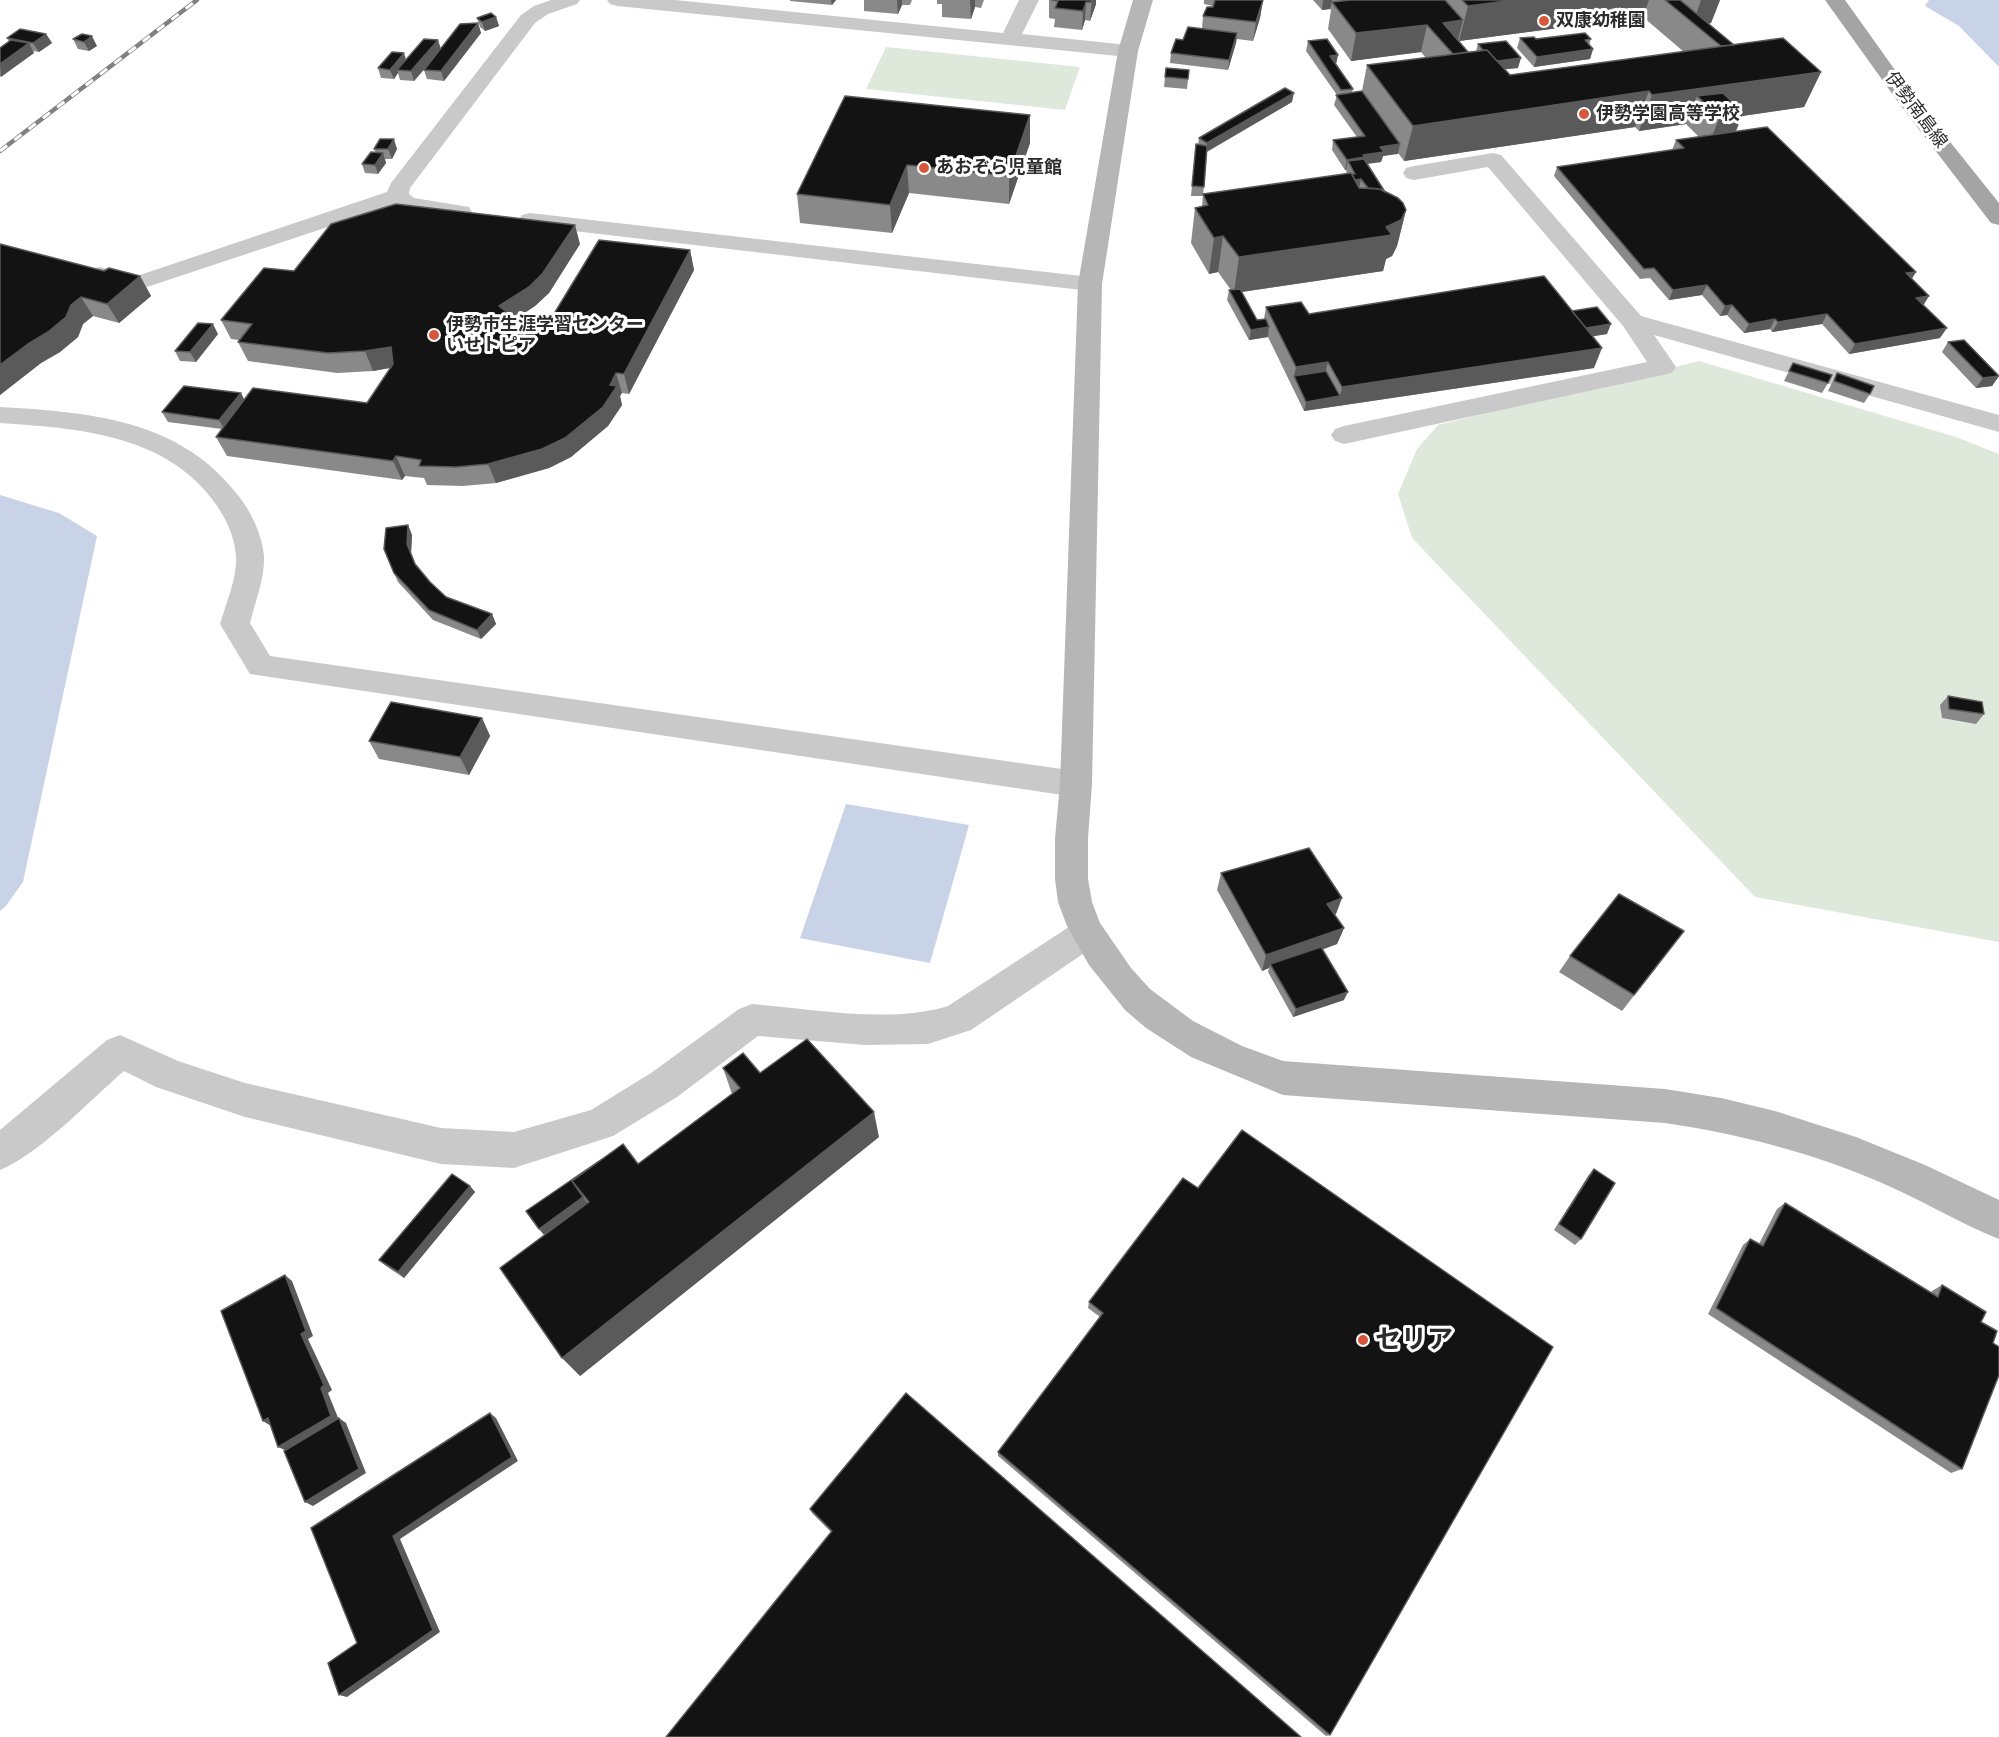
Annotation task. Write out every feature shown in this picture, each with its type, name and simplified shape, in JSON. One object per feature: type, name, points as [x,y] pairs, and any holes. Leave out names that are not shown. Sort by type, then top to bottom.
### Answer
[{"type":"main road","name":"伊勢南島線","points":[[1835,0],[1908,102],[1999,218]]},
{"type":"street","points":[[398,196],[399,188],[528,19],[541,10],[570,0]]},
{"type":"street","points":[[617,0],[688,4],[1128,51]]},
{"type":"street","points":[[1010,39],[1029,0]]},
{"type":"street","points":[[1143,0],[1128,51],[1090,284],[1076,784],[1070,864],[1074,896],[1087,933],[1114,975],[1140,1004],[1172,1027],[1239,1063],[1283,1078],[1665,1106],[1716,1113],[1826,1144],[1883,1165],[1999,1220]]},
{"type":"street","points":[[1344,435],[1663,368],[1632,321],[1492,160],[1414,173]]},
{"type":"street","points":[[398,196],[407,204],[424,208],[482,214]]},
{"type":"street","points":[[81,270],[138,283],[398,196]]},
{"type":"street","points":[[505,217],[1090,284]]},
{"type":"street","points":[[1632,321],[1999,424]]},
{"type":"street","points":[[0,415],[44,417],[111,428],[157,442],[191,461],[215,484],[223,492],[240,520],[250,559],[235,624],[261,666],[1076,784]]},
{"type":"street","points":[[0,1152],[31,1129],[120,1051],[169,1076],[245,1100],[441,1146],[514,1150],[600,1124],[664,1085],[752,1020],[866,1029],[928,1028],[958,1019],[1087,933]]},
{"type":"green space","points":[[886,47],[1080,67],[1065,110],[866,89]]},
{"type":"green space","points":[[1699,361],[1956,437],[1999,454],[1999,942],[1755,897],[1412,538],[1398,494],[1417,449],[1438,425]]},
{"type":"water","points":[[1929,0],[1999,0],[1999,67],[1959,26],[1925,6]]},
{"type":"water","points":[[0,495],[59,513],[97,536],[23,882],[0,911]]},
{"type":"water","points":[[846,804],[969,825],[930,963],[800,938]]},
{"type":"building","points":[[1052,0],[1092,0],[1086,2],[1083,11],[1055,8],[1058,1]]},
{"type":"building","points":[[1215,0],[1263,0],[1256,22],[1203,16],[1207,7],[1213,7]]},
{"type":"building","points":[[1445,0],[1463,20],[1443,23],[1468,52],[1453,54],[1427,25],[1356,33],[1332,2]]},
{"type":"building","points":[[1462,0],[1514,0],[1468,6]]},
{"type":"building","points":[[1665,0],[1680,0],[1734,45],[1721,46]]},
{"type":"building","points":[[491,13],[496,17],[482,22],[477,18]]},
{"type":"building","points":[[478,23],[441,71],[424,70],[460,24]]},
{"type":"building","points":[[1188,27],[1237,33],[1229,60],[1171,53],[1176,39],[1183,40]]},
{"type":"building","points":[[20,29],[46,34],[33,43],[7,38]]},
{"type":"building","points":[[1585,33],[1591,39],[1585,40],[1593,49],[1537,57],[1520,38],[1534,37],[1536,39]]},
{"type":"building","points":[[82,34],[92,36],[84,42],[73,39]]},
{"type":"building","points":[[1783,38],[1821,72],[1652,95],[1649,91],[1413,126],[1367,65],[1487,50],[1510,75]]},
{"type":"building","points":[[424,39],[438,40],[411,71],[397,70]]},
{"type":"building","points":[[1327,39],[1338,55],[1330,56],[1353,89],[1341,90],[1308,41]]},
{"type":"building","points":[[11,40],[29,43],[0,64],[0,48]]},
{"type":"building","points":[[1506,41],[1521,58],[1497,61],[1478,44]]},
{"type":"building","points":[[392,52],[404,53],[390,70],[378,68]]},
{"type":"building","points":[[1166,68],[1189,70],[1188,79],[1165,77]]},
{"type":"building","points":[[1285,88],[1294,93],[1207,143],[1199,138]]},
{"type":"building","points":[[1362,91],[1400,144],[1380,147],[1384,152],[1347,160],[1333,140],[1365,136],[1336,95]]},
{"type":"building","points":[[1723,93],[1744,114],[1720,117],[1697,96]]},
{"type":"building","points":[[845,96],[1030,115],[1009,176],[907,165],[890,205],[797,194]]},
{"type":"building","points":[[1767,127],[1916,272],[1906,273],[1929,296],[1916,298],[1947,328],[1855,344],[1827,314],[1749,324],[1732,305],[1725,306],[1707,285],[1673,290],[1654,268],[1644,269],[1557,167],[1684,148],[1676,140]]},
{"type":"building","points":[[380,139],[394,139],[388,149],[374,149]]},
{"type":"building","points":[[1196,144],[1207,146],[1204,187],[1192,186]]},
{"type":"building","points":[[371,152],[383,153],[375,165],[362,164]]},
{"type":"building","points":[[1364,159],[1385,192],[1368,188],[1361,179],[1355,180],[1352,174],[1355,174],[1348,161]]},
{"type":"building","points":[[1351,173],[1359,188],[1380,189],[1403,203],[1406,210],[1401,220],[1386,227],[1392,235],[1239,257],[1223,236],[1214,238],[1195,208],[1208,205],[1203,194]]},
{"type":"building","points":[[396,204],[575,225],[543,273],[529,287],[499,306],[514,318],[549,322],[599,240],[690,250],[624,374],[616,373],[610,385],[617,386],[603,407],[565,438],[542,449],[488,464],[456,467],[419,466],[421,460],[396,456],[393,461],[216,437],[253,388],[367,403],[393,364],[391,347],[328,353],[238,342],[252,324],[221,320],[264,268],[294,271],[331,224]]},
{"type":"building","points":[[0,244],[104,271],[109,268],[140,276],[107,304],[81,297],[71,305],[66,317],[0,365]]},
{"type":"building","points":[[1544,276],[1602,348],[1342,387],[1328,362],[1296,367],[1266,307],[1301,302],[1309,314]]},
{"type":"building","points":[[1240,289],[1257,320],[1266,319],[1269,327],[1251,330],[1229,290]]},
{"type":"building","points":[[1597,307],[1611,324],[1586,328],[1572,311]]},
{"type":"building","points":[[198,323],[213,324],[190,352],[175,351]]},
{"type":"building","points":[[1964,340],[1999,376],[1983,378],[1948,342]]},
{"type":"building","points":[[1793,363],[1832,375],[1828,383],[1789,371]]},
{"type":"building","points":[[1326,371],[1340,396],[1306,402],[1294,376]]},
{"type":"building","points":[[1837,373],[1874,386],[1870,394],[1834,381]]},
{"type":"building","points":[[184,386],[241,393],[219,420],[162,412]]},
{"type":"building","points":[[408,525],[407,544],[415,564],[430,582],[446,597],[492,614],[477,630],[429,610],[394,573],[384,549],[386,528]]},
{"type":"building","points":[[1948,696],[1982,702],[1984,714],[1949,709]]},
{"type":"building","points":[[391,702],[482,718],[460,757],[369,741]]},
{"type":"building","points":[[1309,848],[1342,898],[1327,904],[1344,928],[1266,955],[1221,873]]},
{"type":"building","points":[[1619,894],[1684,931],[1634,995],[1570,956]]},
{"type":"building","points":[[1321,947],[1348,992],[1296,1009],[1270,964]]},
{"type":"building","points":[[807,1039],[874,1112],[562,1358],[500,1268],[589,1202],[572,1181],[623,1144],[638,1164],[740,1088],[723,1068],[743,1053],[760,1073]]},
{"type":"building","points":[[1242,1130],[1553,1347],[1330,1735],[998,1452],[1103,1313],[1089,1302],[1183,1178],[1198,1188]]},
{"type":"building","points":[[605,1157],[572,1181],[583,1197],[539,1229],[526,1211]]},
{"type":"building","points":[[1594,1169],[1615,1183],[1581,1239],[1559,1224]]},
{"type":"building","points":[[452,1174],[470,1186],[398,1272],[379,1260]]},
{"type":"building","points":[[1785,1203],[1938,1297],[1942,1285],[1986,1312],[1981,1322],[1997,1331],[1993,1343],[1999,1347],[1999,1375],[1962,1469],[1716,1308],[1750,1239],[1763,1246]]},
{"type":"building","points":[[285,1275],[306,1331],[301,1334],[324,1385],[321,1388],[331,1416],[278,1447],[268,1418],[263,1421],[221,1311]]},
{"type":"building","points":[[906,1393],[1301,1737],[666,1737],[832,1531],[810,1509]]},
{"type":"building","points":[[490,1413],[512,1457],[393,1536],[433,1630],[339,1695],[328,1663],[357,1643],[311,1528]]},
{"type":"building","points":[[339,1418],[359,1469],[305,1502],[284,1451]]},
{"type":"railway","points":[[0,151],[197,0]]},
{"type":"place","name":"双康幼稚園","points":[[1544,21]]},
{"type":"place","name":"伊勢学園高等学校","points":[[1584,114]]},
{"type":"place","name":"あおぞら児童館","points":[[924,168]]},
{"type":"place","name":"伊勢市生涯学習センター いせトピア","points":[[434,335]]},
{"type":"place","name":"セリア","points":[[1363,1340]]}]
